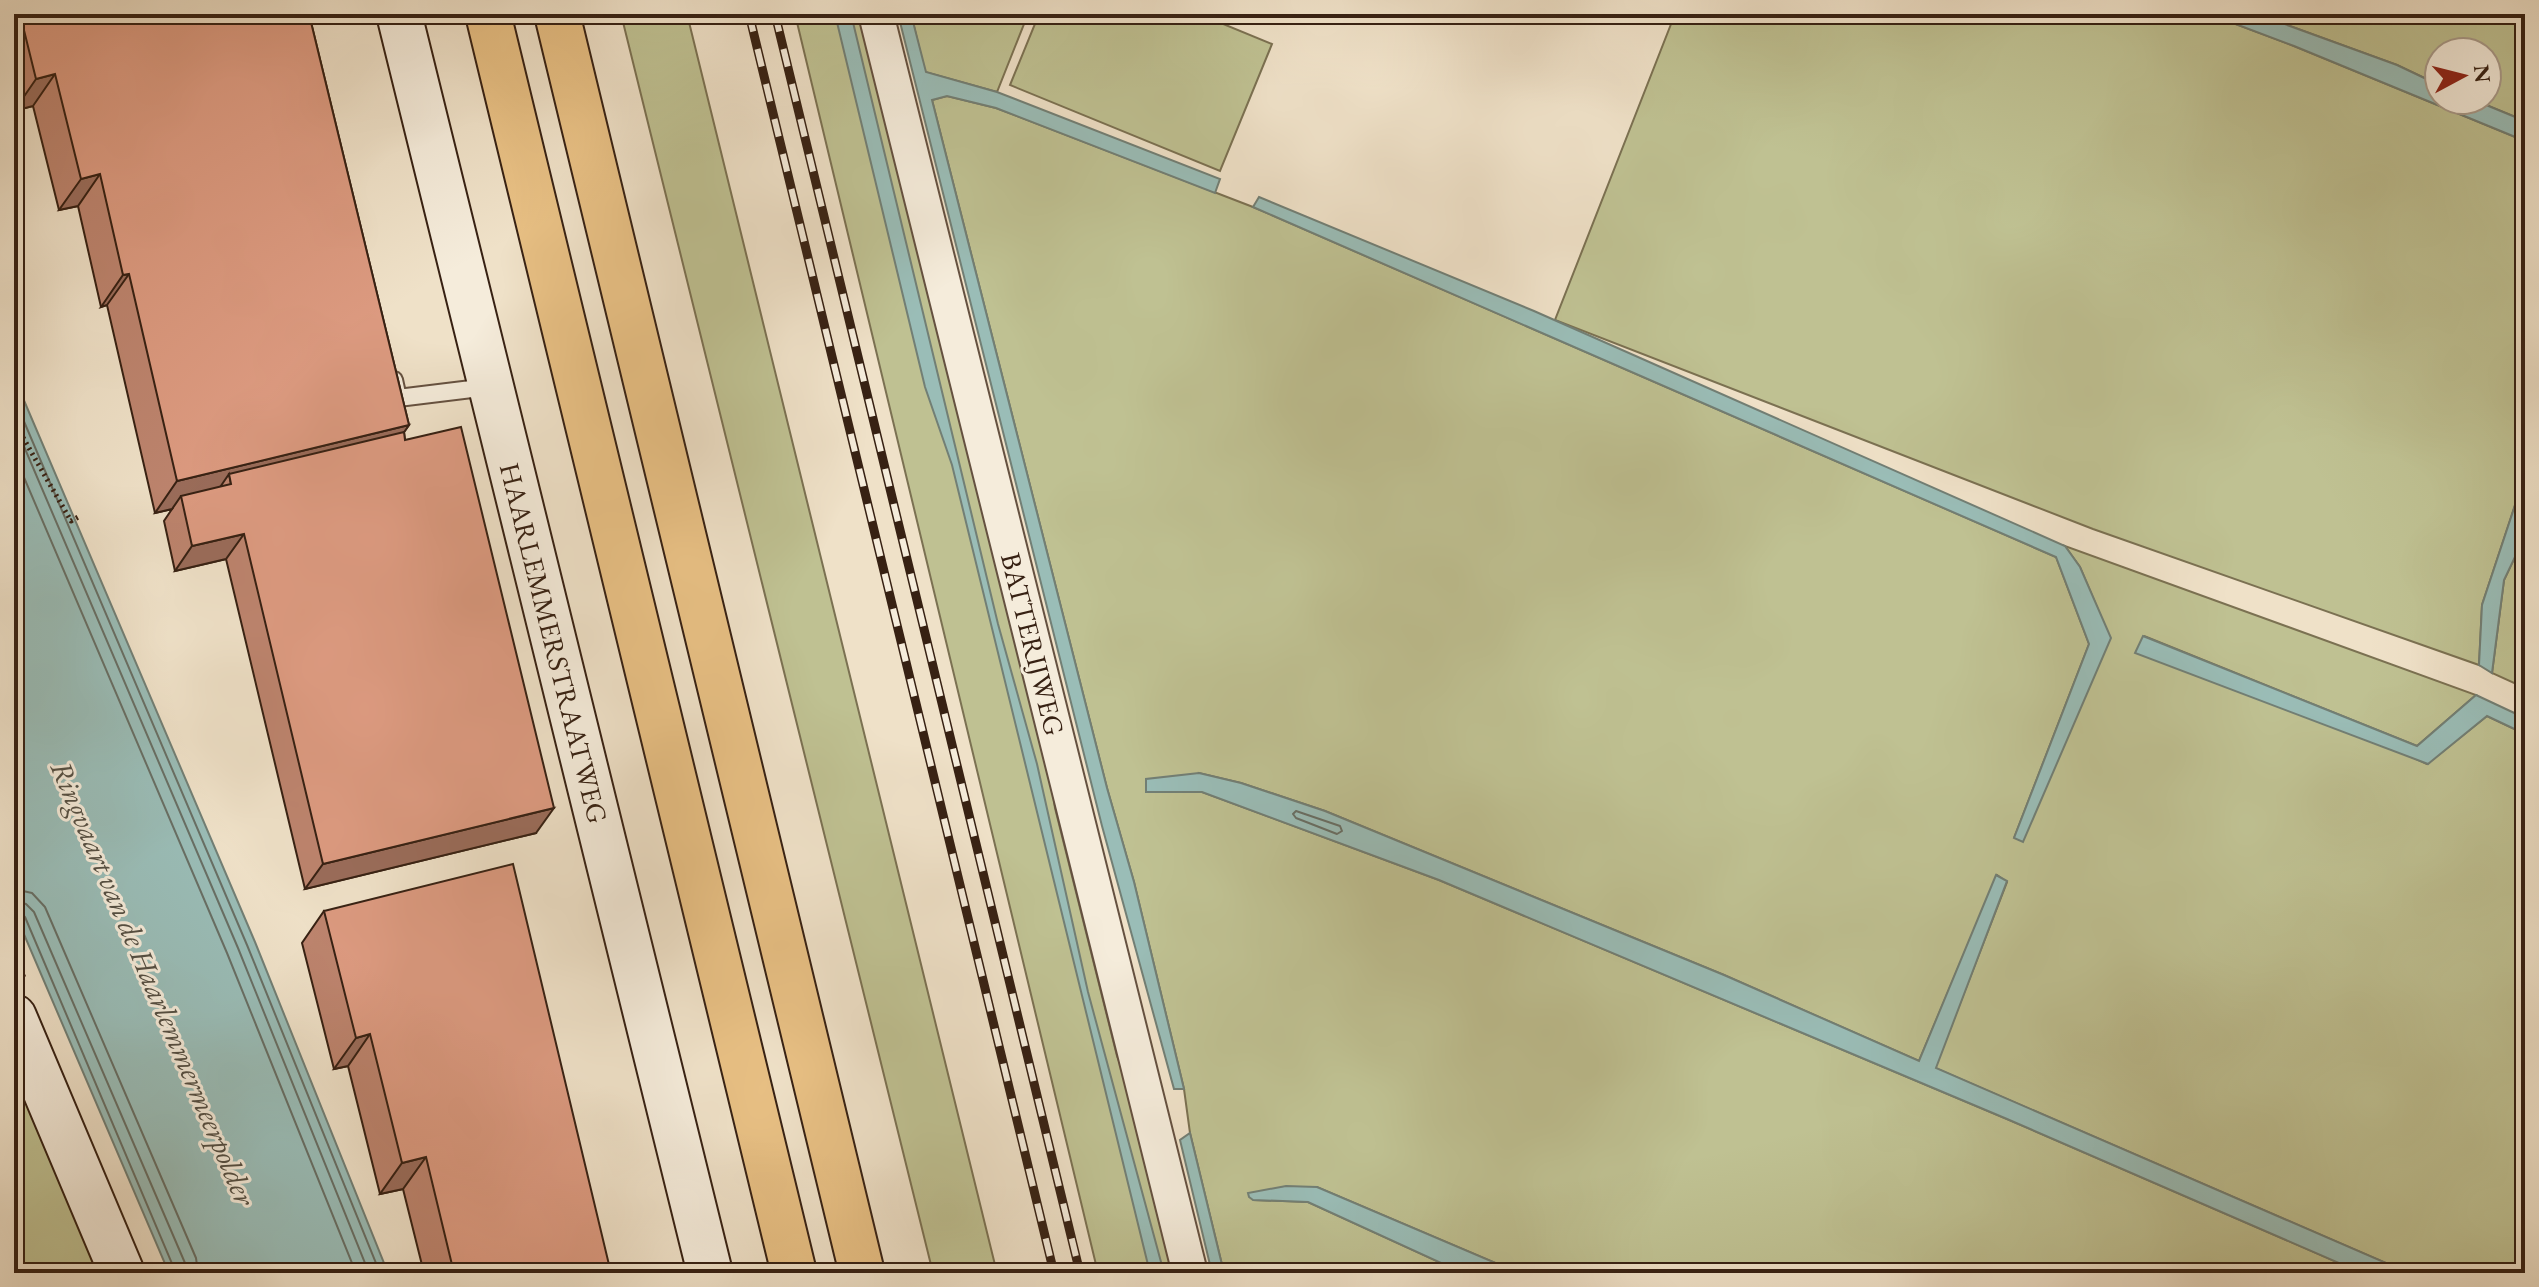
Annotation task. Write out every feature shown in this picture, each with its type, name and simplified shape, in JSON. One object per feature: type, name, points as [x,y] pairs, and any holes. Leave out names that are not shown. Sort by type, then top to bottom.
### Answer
[{"type":"highway","points":[[488,14],[794,1273]]},
{"type":"highway","points":[[557,14],[862,1273]]},
{"type":"main road","name":"HAARLEMMERSTRAATWEG","points":[[399,14],[710,1273]]},
{"type":"main road","points":[[14,1017],[122,1273]]},
{"type":"street","name":"BATTERIJWEG","points":[[876,14],[1190,1273]]},
{"type":"lane","points":[[391,367],[398,398],[491,387]]},
{"type":"path","points":[[14,422],[71,521],[80,516]]},
{"type":"green space","points":[[621,14],[687,14],[997,1273],[933,1273]]},
{"type":"green space","points":[[795,14],[866,14],[1045,736],[1055,808],[1117,1056],[1141,1117],[1179,1273],[1098,1273]]},
{"type":"green space","points":[[911,14],[1028,14],[997,92],[925,72]]},
{"type":"green space","points":[[1039,14],[1199,14],[1272,44],[1220,171],[1010,85]]},
{"type":"green space","points":[[1675,14],[2209,14],[2423,99],[2423,116],[2464,116],[2525,141],[2525,475],[2482,605],[2479,665],[2093,529],[1555,320]]},
{"type":"green space","points":[[2257,14],[2525,14],[2525,121],[2503,112],[2503,36],[2423,36],[2423,77]]},
{"type":"green space","points":[[947,96],[996,108],[1253,207],[2056,557],[2089,644],[2014,838],[2110,638],[2080,567],[2065,546],[2476,695],[2417,746],[2144,636],[2427,764],[2487,716],[2525,734],[2525,1273],[2409,1273],[1935,1068],[2007,882],[1997,875],[1919,1061],[1724,975],[1325,811],[1241,783],[1199,773],[1202,792],[1439,880],[2007,1119],[2362,1273],[1519,1273],[1317,1187],[1253,1200],[1308,1202],[1463,1273],[1224,1273],[1134,882],[1107,788],[932,100]]},
{"type":"green space","points":[[2525,536],[2525,688],[2492,673],[2504,580]]},
{"type":"green space","points":[[14,1077],[56,1166],[101,1273],[14,1273]]},
{"type":"water","points":[[835,14],[851,14],[998,624],[1037,764],[1088,992],[1164,1273],[1150,1273],[952,465],[925,387]]},
{"type":"water","points":[[898,14],[911,14],[926,72],[997,92],[1220,179],[1215,193],[996,108],[947,96],[932,100],[1107,788],[1134,882],[1184,1089],[1174,1089],[1102,826]]},
{"type":"water","points":[[2209,14],[2257,14],[2397,65],[2423,77],[2423,99]]},
{"type":"water","points":[[2503,112],[2525,121],[2525,141],[2464,116],[2503,116]]},
{"type":"water","points":[[1259,197],[1534,311],[2065,546],[2080,567],[2111,638],[2023,842],[2014,838],[2089,644],[2056,557],[1253,207]]},
{"type":"water","name":"Ringvaart van de Haarlemmermeerpolder","points":[[14,377],[255,942],[388,1273],[169,1273],[14,911]]},
{"type":"water","points":[[2525,475],[2525,536],[2504,580],[2492,673],[2479,665],[2482,605]]},
{"type":"water","points":[[2143,636],[2417,746],[2476,695],[2525,718],[2525,734],[2487,716],[2428,764],[2135,653]]},
{"type":"water","points":[[1199,773],[1241,783],[1325,811],[1724,975],[1919,1061],[1996,875],[2007,881],[1936,1068],[2409,1273],[2362,1273],[2007,1119],[1439,880],[1202,792],[1146,792],[1146,779]]},
{"type":"water","points":[[1190,1133],[1224,1273],[1212,1273],[1180,1140]]},
{"type":"water","points":[[1286,1186],[1317,1187],[1519,1273],[1463,1273],[1308,1202],[1253,1200],[1248,1193]]},
{"type":"building","points":[[20,14],[309,14],[409,425],[177,481],[129,274],[123,275],[100,174],[81,179],[55,74],[36,79]]},
{"type":"building","points":[[461,427],[554,808],[323,864],[244,534],[192,546],[181,496],[231,484],[229,474],[404,432],[405,440]]},
{"type":"building","points":[[513,864],[611,1273],[454,1273],[426,1157],[402,1163],[370,1034],[356,1038],[324,911]]},
{"type":"railway","points":[[749,14],[1054,1273]]},
{"type":"railway","points":[[775,14],[1080,1273]]}]
